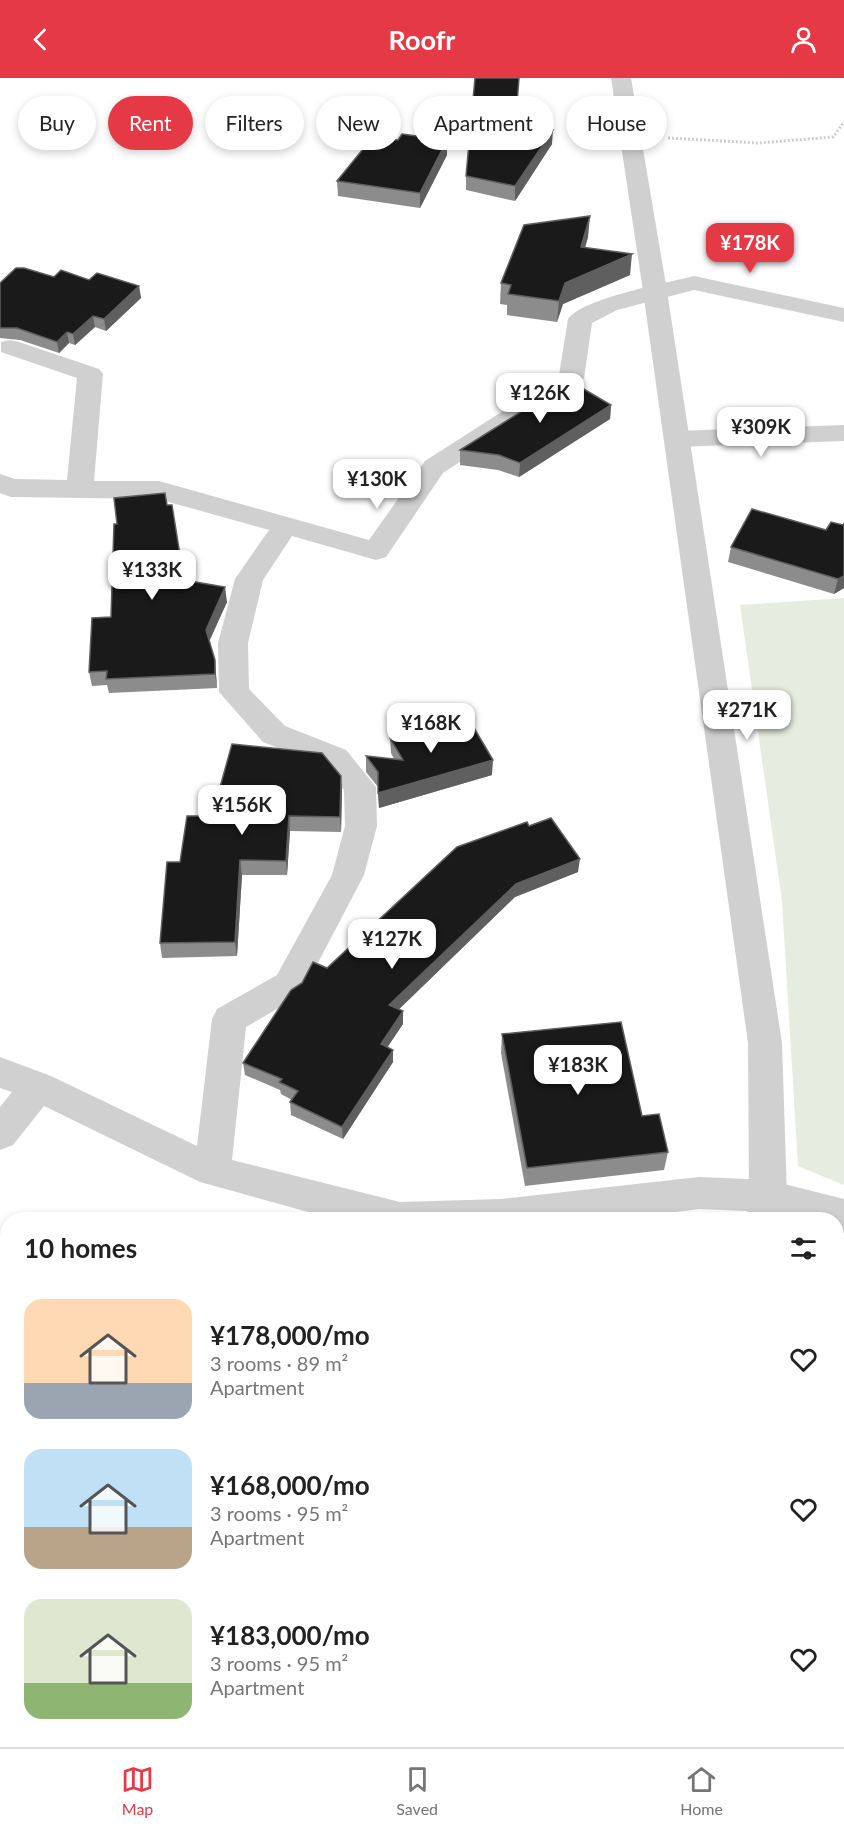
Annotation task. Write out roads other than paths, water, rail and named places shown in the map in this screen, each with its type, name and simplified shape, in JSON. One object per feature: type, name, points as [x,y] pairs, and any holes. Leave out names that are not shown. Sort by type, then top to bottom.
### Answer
[{"type":"street","points":[[621,78],[655,291],[765,1043],[767,1208]]},
{"type":"street","points":[[0,483],[11,488],[159,490],[376,551],[434,467],[571,378],[580,319],[609,305],[655,291],[694,283],[844,315]]},
{"type":"street","points":[[10,347],[90,374],[80,489]]},
{"type":"street","points":[[677,439],[844,433]]},
{"type":"street","points":[[213,1171],[229,1019],[289,985],[348,875],[361,826],[360,787],[335,758],[274,734],[234,692],[234,643],[249,579],[286,525]]},
{"type":"street","points":[[0,1072],[38,1087],[213,1171],[373,1212]]},
{"type":"street","points":[[0,1134],[38,1087]]},
{"type":"street","points":[[535,1212],[699,1193],[767,1208],[806,1212]]}]
